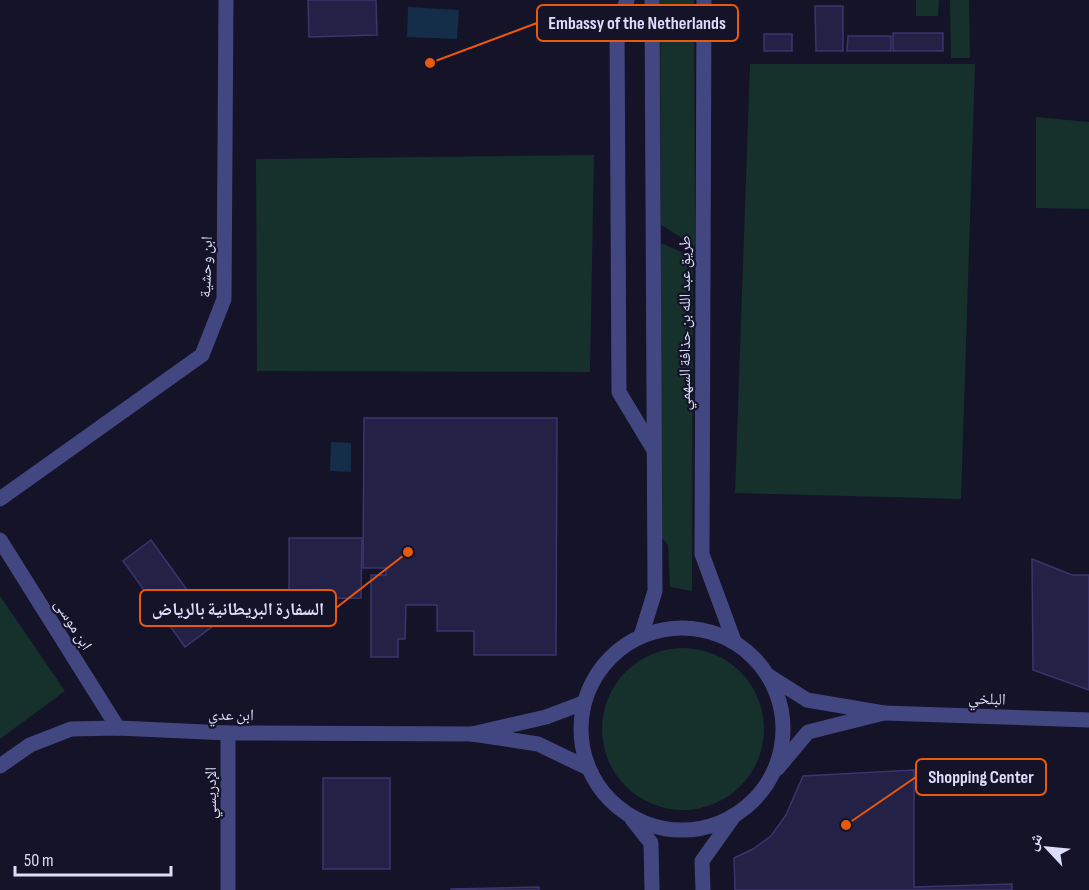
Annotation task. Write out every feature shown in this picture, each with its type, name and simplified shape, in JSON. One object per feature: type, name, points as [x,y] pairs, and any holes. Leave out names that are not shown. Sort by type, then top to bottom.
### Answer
[{"type":"street","name":"ابن وحشية","points":[[0,499],[202,354],[224,299],[226,0]]},
{"type":"street","points":[[627,0],[617,27],[619,392],[655,452]]},
{"type":"street","name":"طريق عبد الله بن حذافة السهمي","points":[[641,636],[655,591],[652,0]]},
{"type":"street","name":"طريق عبد الله بن حذافة السهمي","points":[[704,0],[702,555],[734,641]]},
{"type":"street","name":"ابن موسى","points":[[0,540],[118,728]]},
{"type":"street","points":[[734,816],[709,827],[682,831],[655,828],[630,817],[610,802],[588,768],[581,738],[583,703],[596,675],[611,656],[641,636],[661,627],[708,630],[734,641],[753,656],[769,676],[781,707],[783,741],[773,774]]},
{"type":"street","points":[[769,676],[807,700],[884,713]]},
{"type":"street","points":[[472,734],[546,717],[583,703]]},
{"type":"street","points":[[703,890],[702,861],[734,816],[756,798],[808,732],[884,713]]},
{"type":"street","name":"البلخي","points":[[884,713],[1089,720]]},
{"type":"street","name":"ابن عدي","points":[[0,766],[30,745],[71,729],[118,728],[228,733],[472,734]]},
{"type":"street","name":"الإدريسي","points":[[228,733],[228,890]]},
{"type":"street","points":[[472,734],[538,744],[588,768]]},
{"type":"street","points":[[630,817],[651,843],[652,890]]},
{"type":"green space","points":[[660,0],[694,0],[695,246],[661,225]]},
{"type":"green space","points":[[916,0],[939,0],[938,16],[916,16]]},
{"type":"green space","points":[[950,0],[969,0],[970,58],[951,58]]},
{"type":"green space","points":[[750,64],[975,64],[961,499],[735,493]]},
{"type":"green space","points":[[1036,117],[1089,122],[1089,209],[1036,208]]},
{"type":"green space","points":[[594,155],[590,372],[257,371],[256,159]]},
{"type":"green space","points":[[661,243],[693,257],[692,591],[670,587],[668,545],[661,537]]},
{"type":"green space","points":[[0,596],[65,691],[0,739]]},
{"type":"green space","points":[[683,648],[714,654],[740,672],[758,698],[764,729],[758,760],[740,786],[714,804],[683,810],[652,804],[626,786],[608,760],[602,729],[608,698],[626,672],[652,654]]},
{"type":"water","points":[[408,7],[459,10],[457,39],[407,37]]},
{"type":"water","points":[[331,442],[351,443],[351,472],[330,471]]},
{"type":"building","points":[[308,0],[376,0],[377,35],[309,37]]},
{"type":"building","points":[[815,6],[843,6],[843,51],[816,51]]},
{"type":"building","points":[[893,33],[943,33],[943,51],[893,51]]},
{"type":"building","points":[[764,34],[792,34],[792,51],[764,51]]},
{"type":"building","points":[[848,36],[891,36],[891,51],[847,51]]},
{"type":"building","points":[[364,418],[557,418],[556,655],[474,655],[474,631],[437,631],[437,605],[406,605],[405,639],[398,639],[398,657],[371,657],[371,575],[386,575],[386,568],[363,568]]},
{"type":"building","points":[[289,538],[362,538],[361,598],[289,599]]},
{"type":"building","points":[[151,540],[213,626],[185,647],[123,561]]},
{"type":"building","points":[[1032,559],[1072,575],[1089,575],[1089,690],[1033,670]]},
{"type":"building","points":[[914,770],[914,887],[1012,884],[1012,890],[735,890],[734,858],[753,849],[771,836],[786,815],[803,776]]},
{"type":"building","points":[[323,778],[390,778],[390,869],[323,869]]},
{"type":"building","points":[[539,887],[539,890],[451,890],[451,889]]},
{"type":"place","name":"Embassy of the Netherlands","points":[[430,63]]},
{"type":"place","name":"السفارة البريطانية بالرياض","points":[[408,552]]},
{"type":"place","name":"Shopping Center","points":[[846,825]]}]
